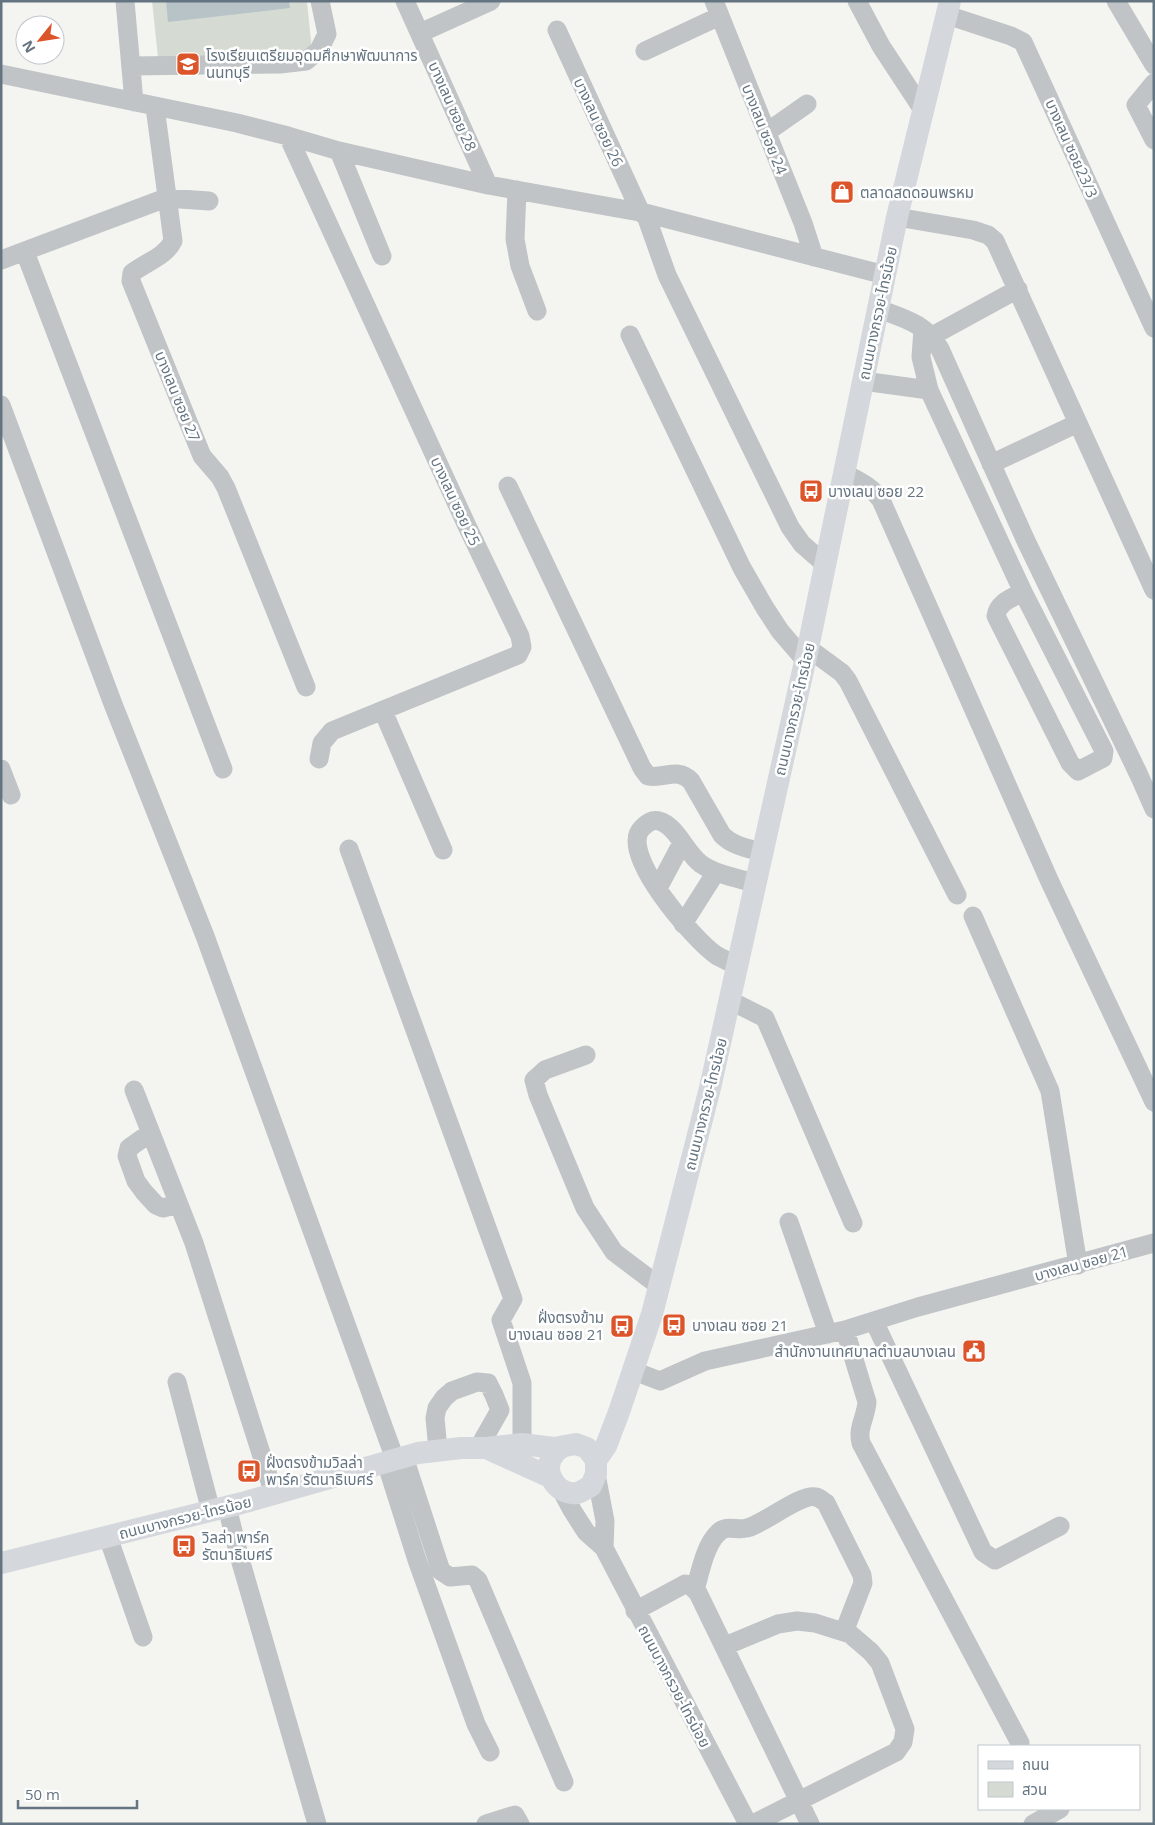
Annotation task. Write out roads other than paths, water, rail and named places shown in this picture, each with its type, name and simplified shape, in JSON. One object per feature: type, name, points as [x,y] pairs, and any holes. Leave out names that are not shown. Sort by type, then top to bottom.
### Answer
[{"type":"main road","name":"ถนนบางกรวย-ไทรน้อย","points":[[596,1467],[620,1412],[634,1371],[659,1286],[710,1088],[826,565],[897,217],[948,8]]},
{"type":"main road","points":[[570,1445],[587,1448],[596,1467],[591,1486],[577,1493],[556,1484],[549,1465],[554,1453],[570,1445],[620,1412]]},
{"type":"main road","name":"ถนนบางกรวย-ไทรน้อย","points":[[1,1563],[219,1509],[395,1459],[438,1450],[522,1444],[554,1448],[570,1445]]},
{"type":"main road","name":"ถนนบางกรวย-ไทรน้อย","points":[[482,1448],[556,1484]]},
{"type":"street","points":[[125,1],[134,102]]},
{"type":"street","points":[[132,66],[280,64],[306,61],[319,50],[327,34],[320,1]]},
{"type":"street","name":"บางเลน ซอย 28","points":[[405,1],[488,185]]},
{"type":"street","points":[[420,33],[491,1]]},
{"type":"street","points":[[857,1],[881,46],[923,110]]},
{"type":"street","points":[[1116,1],[1154,65]]},
{"type":"street","points":[[645,50],[718,6]]},
{"type":"street","name":"บางเลน ซอย 24","points":[[718,6],[803,223],[814,257]]},
{"type":"street","name":"บางเลน ซอย23/3","points":[[948,8],[1023,42],[1154,328]]},
{"type":"street","name":"บางเลน ซอย 26","points":[[557,30],[643,213]]},
{"type":"street","points":[[1,74],[237,123],[338,151],[488,185],[643,213],[885,275]]},
{"type":"street","points":[[1154,83],[1136,105],[1154,140]]},
{"type":"street","points":[[767,132],[807,104]]},
{"type":"street","name":"บางเลน ซอย 27","points":[[154,107],[173,241],[170,247],[160,256],[132,273],[131,281],[202,456],[220,477],[226,488],[306,687]]},
{"type":"street","name":"บางเลน ซอย 25","points":[[288,136],[467,526],[520,636],[522,646],[518,655],[332,731],[322,743],[319,759]]},
{"type":"street","points":[[338,151],[382,256]]},
{"type":"street","points":[[517,190],[515,239],[520,266],[538,311]]},
{"type":"street","points":[[1,260],[166,198],[208,201]]},
{"type":"street","points":[[643,213],[667,275],[790,527],[802,544],[826,565]]},
{"type":"street","points":[[897,217],[988,234],[1000,251],[1154,590]]},
{"type":"street","points":[[26,252],[223,769]]},
{"type":"street","points":[[1018,289],[928,333],[921,357],[929,390],[1024,592],[1104,751],[1103,758],[1078,771],[1070,763],[996,616],[1000,605],[1024,592]]},
{"type":"street","points":[[879,309],[909,321],[928,333],[943,357],[991,464],[1154,809]]},
{"type":"street","points":[[630,335],[742,568],[765,608],[780,631],[806,654],[842,673],[957,895]]},
{"type":"street","points":[[864,381],[929,390]]},
{"type":"street","points":[[1,404],[113,704],[205,936],[395,1459],[441,1572],[450,1577],[472,1575],[478,1580],[564,1782]]},
{"type":"street","points":[[991,464],[1078,423]]},
{"type":"street","points":[[844,473],[865,484],[881,500],[1050,882],[1154,1102]]},
{"type":"street","points":[[508,486],[642,768],[648,776],[655,777],[679,773],[686,775],[722,835],[728,841],[762,852]]},
{"type":"street","points":[[383,710],[443,850]]},
{"type":"street","points":[[1,769],[11,795]]},
{"type":"street","points":[[737,966],[716,955],[683,924],[639,856],[637,841],[639,831],[650,821],[659,821],[670,826],[700,863],[716,872],[755,883]]},
{"type":"street","points":[[658,888],[682,843]]},
{"type":"street","points":[[349,849],[513,1299],[501,1320],[522,1382],[522,1444]]},
{"type":"street","points":[[683,924],[716,872]]},
{"type":"street","points":[[974,916],[1050,1091],[1078,1265]]},
{"type":"street","points":[[729,1000],[765,1018],[853,1223]]},
{"type":"street","points":[[586,1055],[545,1070],[534,1080],[538,1095],[585,1208],[614,1252],[659,1286]]},
{"type":"street","points":[[134,1090],[202,1268],[274,1494]]},
{"type":"street","points":[[150,1133],[129,1148],[128,1156],[136,1180],[156,1205],[163,1208],[178,1204]]},
{"type":"street","points":[[789,1222],[867,1402],[867,1409],[858,1433],[1020,1743]]},
{"type":"street","name":"บางเลน ซอย 21","points":[[634,1371],[660,1381],[705,1361],[837,1332],[918,1307],[1154,1243]]},
{"type":"street","points":[[874,1321],[983,1552],[995,1560],[1060,1526]]},
{"type":"street","points":[[177,1382],[219,1509],[240,1559],[317,1824]]},
{"type":"street","points":[[438,1450],[435,1418],[437,1408],[452,1391],[476,1382],[488,1383],[500,1410],[482,1448]]},
{"type":"street","points":[[395,1459],[427,1587],[476,1724],[490,1752]]},
{"type":"street","name":"ถนนบางกรวย-ไทรน้อย","points":[[596,1467],[605,1521],[604,1548]]},
{"type":"street","name":"ถนนบางกรวย-ไทรน้อย","points":[[556,1484],[586,1532],[604,1548],[635,1611],[748,1824]]},
{"type":"street","points":[[695,1590],[712,1540],[719,1532],[733,1528],[747,1528],[801,1500],[812,1496],[818,1497],[826,1503],[862,1575],[863,1583],[844,1632]]},
{"type":"street","points":[[108,1537],[142,1637]]},
{"type":"street","points":[[635,1611],[685,1584],[690,1585],[695,1590],[706,1607],[810,1824]]},
{"type":"street","points":[[725,1646],[778,1624],[796,1621],[815,1623],[850,1634],[871,1652],[880,1663],[905,1729],[904,1742],[896,1752],[753,1824]]},
{"type":"street","points":[[1033,1824],[1058,1810]]},
{"type":"street","points":[[486,1824],[515,1815],[520,1824]]},
{"type":"place","name":"โรงเรียนเตรียมอุดมศึกษาพัฒนาการ นนทบุรี","points":[[188,64]]},
{"type":"place","name":"ตลาดสดดอนพรหม","points":[[842,192]]},
{"type":"place","name":"บางเลน ซอย 22","points":[[811,491]]},
{"type":"place","name":"บางเลน ซอย 21","points":[[674,1325]]},
{"type":"place","name":"ฝั่งตรงข้าม บางเลน ซอย 21","points":[[622,1326]]},
{"type":"place","name":"สำนักงานเทศบาลตำบลบางเลน","points":[[974,1351]]},
{"type":"place","name":"ฝั่งตรงข้ามวิลล่า พาร์ค รัตนาธิเบศร์","points":[[249,1471]]},
{"type":"place","name":"วิลล่า พาร์ค รัตนาธิเบศร์","points":[[184,1546]]}]
